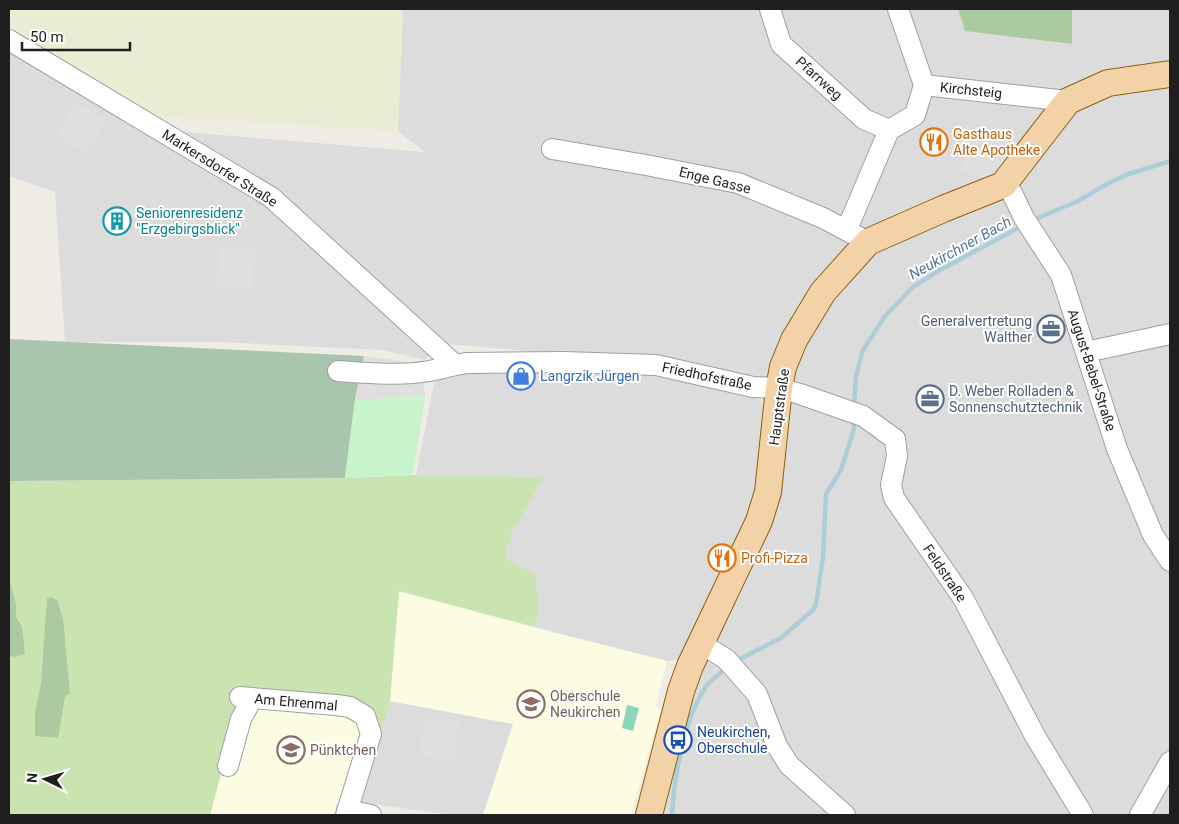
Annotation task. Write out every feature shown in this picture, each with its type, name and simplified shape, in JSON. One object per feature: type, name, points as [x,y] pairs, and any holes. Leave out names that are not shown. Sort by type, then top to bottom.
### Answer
[{"type":"main road","points":[[1003,185],[1068,101],[1108,83],[1170,74]]},
{"type":"main road","name":"Hauptstraße","points":[[649,815],[681,690],[700,643],[759,521],[768,492],[779,388],[783,367],[794,340],[857,236],[943,209],[1003,185]]},
{"type":"street","name":"Pfarrweg","points":[[770,9],[781,44],[864,119],[889,130]]},
{"type":"street","name":"Kirchsteig","points":[[898,9],[924,85],[1068,101]]},
{"type":"street","name":"Markersdorfer Straße","points":[[9,40],[271,197],[454,364]]},
{"type":"street","points":[[857,236],[889,130],[915,115],[924,85]]},
{"type":"street","name":"Enge Gasse","points":[[552,149],[646,164],[738,183],[823,218],[857,236]]},
{"type":"street","name":"August-Bebel-Straße","points":[[1003,185],[1012,193],[1028,224],[1061,275],[1117,449],[1154,535],[1170,561]]},
{"type":"street","points":[[1086,352],[1170,334]]},
{"type":"street","name":"Friedhofstraße","points":[[338,371],[382,374],[429,371],[454,364],[563,362],[656,365],[753,387],[779,388]]},
{"type":"street","name":"Feldstraße","points":[[779,388],[854,413],[895,439],[898,456],[891,485],[894,498],[963,598],[1035,736],[1083,815]]},
{"type":"street","points":[[700,643],[726,659],[757,694],[777,746],[789,765],[845,815]]},
{"type":"street","name":"Am Ehrenmal","points":[[228,766],[246,698],[343,706],[358,711],[365,716],[371,734],[347,813]]},
{"type":"street","points":[[1140,815],[1170,762]]},
{"type":"street","points":[[347,813],[370,815]]},
{"type":"shaded area","points":[[9,9],[403,9],[398,131],[153,116],[9,25]]},
{"type":"shaded area","points":[[403,9],[958,9],[965,31],[1071,44],[1072,9],[1170,9],[1170,815],[662,815],[704,649],[739,584],[787,386],[853,243],[773,390],[673,363],[446,344],[281,192],[173,131],[425,152],[398,131]]},
{"type":"shaded area","points":[[9,46],[265,199],[431,352],[425,360],[383,350],[219,342],[65,342],[55,192],[9,176]]},
{"type":"shaded area","points":[[74,102],[106,119],[87,153],[56,136]]},
{"type":"shaded area","points":[[967,136],[1020,145],[1009,167],[988,181],[961,172]]},
{"type":"shaded area","points":[[219,248],[255,250],[253,288],[217,286]]},
{"type":"shaded area","points":[[9,339],[364,356],[355,400],[345,478],[9,481]]},
{"type":"shaded area","points":[[364,356],[422,364],[425,396],[355,400]]},
{"type":"shaded area","points":[[460,369],[656,373],[757,397],[767,410],[754,519],[678,660],[667,661],[535,627],[538,610],[505,559],[511,535],[544,477],[416,475],[434,383]]},
{"type":"shaded area","name":"Oberschule Neukirchen","points":[[399,591],[667,661],[656,706],[661,709],[631,815],[483,815],[513,724],[390,701]]},
{"type":"shaded area","points":[[390,701],[514,724],[483,815],[451,815],[358,802]]},
{"type":"shaded area","name":"Pünktchen","points":[[260,707],[294,711],[314,717],[318,712],[345,713],[356,720],[360,733],[334,815],[210,815],[236,718],[248,721]]},
{"type":"shaded area","points":[[425,718],[459,722],[454,760],[419,757]]},
{"type":"green space","points":[[958,9],[1072,9],[1072,44],[965,31]]},
{"type":"green space","points":[[425,396],[413,475],[345,478],[355,400]]},
{"type":"green space","points":[[416,475],[544,477],[511,535],[505,558],[536,575],[538,610],[535,627],[399,591],[390,701],[376,747],[367,710],[236,702],[236,718],[210,815],[9,815],[9,481],[345,478]]},
{"type":"green space","points":[[9,579],[16,604],[16,617],[22,627],[25,654],[14,657],[9,655]]},
{"type":"green space","points":[[51,597],[57,600],[63,619],[70,694],[65,696],[58,738],[35,736],[35,713],[41,684],[47,598]]},
{"type":"green space","points":[[627,705],[639,708],[633,731],[622,728]]},
{"type":"waterway","name":"Neukirchner Bach","points":[[1033,220],[1078,201],[1126,175],[1170,161]]},
{"type":"waterway","name":"Neukirchner Bach","points":[[854,406],[856,376],[863,350],[885,316],[913,287],[940,270],[1024,225]]},
{"type":"waterway","name":"Neukirchner Bach","points":[[736,661],[781,638],[813,610],[816,604],[823,557],[826,494],[841,470],[854,429],[854,419]]},
{"type":"waterway","name":"Neukirchner Bach","points":[[672,815],[681,749],[691,716],[707,685],[728,667]]},
{"type":"place","name":"Gasthaus Alte Apotheke","points":[[934,142]]},
{"type":"place","name":"Seniorenresidenz \"Erzgebirgsblick\"","points":[[117,221]]},
{"type":"place","name":"Generalvertretung Walther","points":[[1051,329]]},
{"type":"place","name":"Langrzik Jürgen","points":[[521,376]]},
{"type":"place","name":"D. Weber Rolladen & Sonnenschutztechnik","points":[[930,399]]},
{"type":"place","name":"Profi-Pizza","points":[[722,558]]},
{"type":"place","name":"Oberschule Neukirchen","points":[[531,704]]},
{"type":"place","name":"Neukirchen, Oberschule","points":[[678,740]]},
{"type":"place","name":"Pünktchen","points":[[291,750]]}]
